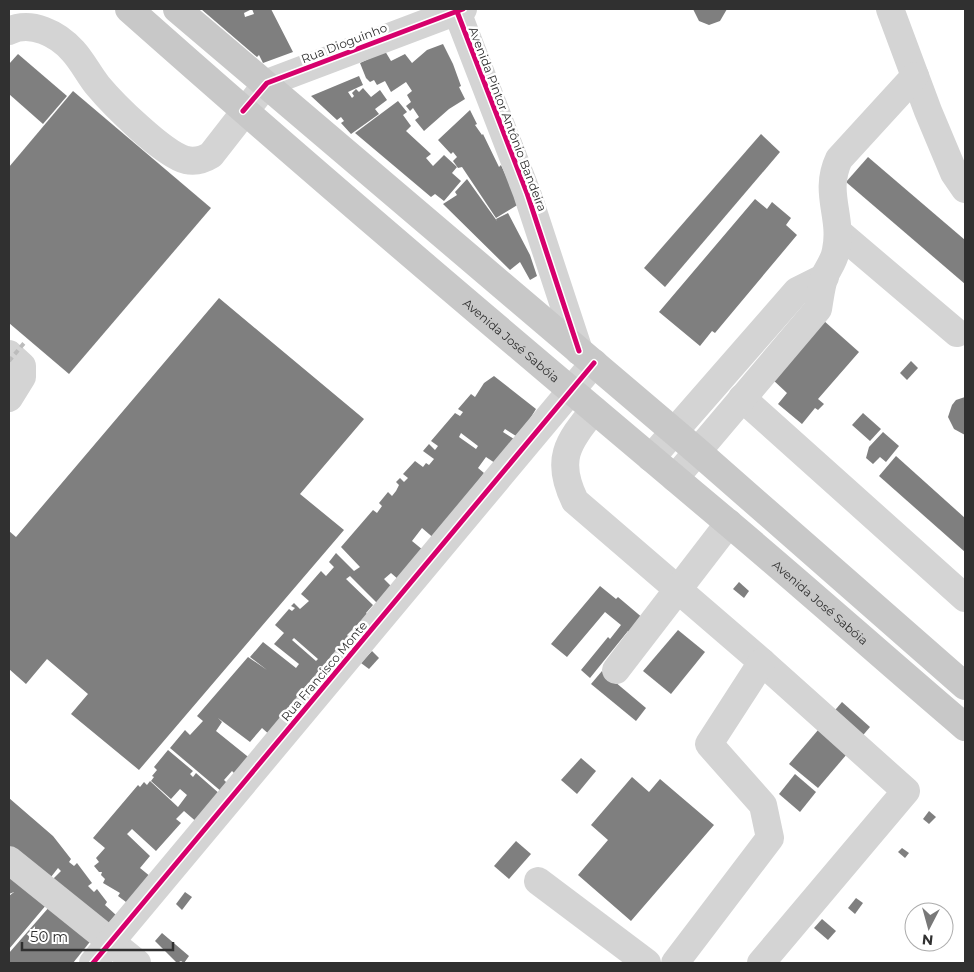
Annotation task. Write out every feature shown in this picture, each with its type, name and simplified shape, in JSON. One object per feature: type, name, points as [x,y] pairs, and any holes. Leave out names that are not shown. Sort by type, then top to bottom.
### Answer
[{"type":"main road","name":"Avenida José Sabóia","points":[[128,9],[571,392],[728,523],[962,724]]},
{"type":"main road","points":[[177,9],[698,451],[965,684]]},
{"type":"street","points":[[890,9],[954,173],[965,189]]},
{"type":"street","name":"Rua Dioguinho","points":[[9,31],[18,26],[43,29],[58,38],[73,50],[98,86],[117,106],[164,147],[185,160],[201,161],[211,155],[267,84],[458,10]]},
{"type":"street","name":"Avenida Pintor Antônio Bandeira","points":[[458,10],[587,357]]},
{"type":"street","points":[[675,478],[818,309],[825,276],[836,252],[838,232],[831,185],[832,172],[838,159],[915,76]]},
{"type":"street","points":[[838,232],[957,332]]},
{"type":"street","points":[[651,458],[797,291],[825,276]]},
{"type":"street","points":[[9,354],[22,366],[22,378],[9,398]]},
{"type":"street","points":[[571,392],[587,357]]},
{"type":"street","name":"Rua Francisco Monte","points":[[93,963],[571,392]]},
{"type":"street","points":[[742,398],[965,598]]},
{"type":"street","points":[[594,410],[578,430],[567,449],[564,466],[566,482],[576,501],[762,662],[906,791],[761,963]]},
{"type":"street","points":[[616,670],[728,523]]},
{"type":"street","points":[[675,963],[770,838],[764,805],[709,744],[762,662]]},
{"type":"street","points":[[962,724],[965,684]]},
{"type":"street","points":[[9,860],[137,963]]},
{"type":"street","points":[[538,882],[647,963]]},
{"type":"building","points":[[201,9],[252,9],[271,9],[293,52],[263,63],[259,55],[257,57]],"holes":[[[252,9],[254,14],[245,17],[244,13]]]},
{"type":"building","points":[[693,9],[727,9],[720,21],[709,25],[699,21]]},
{"type":"building","points":[[443,44],[453,64],[461,86],[459,87],[465,99],[449,109],[424,131],[415,120],[419,117],[413,108],[410,111],[406,106],[411,102],[407,95],[412,91],[406,82],[391,92],[385,81],[377,85],[374,80],[370,82],[366,78],[360,63],[385,51],[391,61],[405,54],[412,63],[427,50]]},
{"type":"building","points":[[18,54],[67,96],[43,124],[9,94],[9,64]]},
{"type":"building","points":[[359,76],[363,85],[348,92],[352,98],[354,96],[352,93],[356,89],[359,92],[363,88],[371,97],[380,90],[387,100],[375,109],[379,114],[351,134],[341,123],[344,121],[341,117],[337,120],[311,96]]},
{"type":"building","points":[[73,91],[211,208],[69,374],[9,323],[9,167]]},
{"type":"building","points":[[398,101],[407,112],[403,115],[411,126],[406,131],[431,154],[426,158],[433,166],[444,155],[457,167],[452,173],[461,181],[444,201],[435,194],[431,197],[355,133]]},
{"type":"building","points":[[470,110],[477,124],[475,125],[483,134],[499,167],[501,165],[519,204],[496,218],[462,167],[458,168],[453,161],[457,157],[453,152],[451,154],[438,140]]},
{"type":"building","points":[[761,134],[780,152],[665,287],[644,268]]},
{"type":"building","points":[[868,157],[965,240],[965,284],[846,182]]},
{"type":"building","points":[[467,179],[497,221],[496,219],[508,213],[530,255],[537,276],[530,280],[520,262],[510,270],[443,204],[457,195],[455,192]]},
{"type":"building","points":[[755,199],[767,209],[772,202],[791,218],[786,225],[797,235],[715,333],[712,331],[700,346],[659,312]]},
{"type":"building","points":[[219,298],[364,419],[300,494],[344,530],[139,770],[71,714],[88,694],[47,659],[26,684],[9,669],[9,531],[16,537]]},
{"type":"building","points":[[823,320],[859,352],[818,399],[824,404],[818,410],[815,408],[802,424],[778,404],[787,393],[772,379]]},
{"type":"building","points":[[911,361],[918,368],[907,380],[900,373]]},
{"type":"building","points":[[494,376],[536,409],[516,436],[505,429],[503,432],[514,439],[495,463],[486,457],[478,468],[484,473],[436,540],[422,528],[412,541],[423,550],[399,580],[391,573],[384,579],[394,589],[380,606],[350,576],[346,579],[373,605],[366,613],[369,616],[361,625],[359,623],[347,635],[350,638],[271,736],[262,728],[250,742],[218,718],[222,722],[216,731],[252,760],[238,777],[232,771],[224,780],[228,784],[222,792],[170,748],[185,730],[190,735],[203,721],[197,716],[248,657],[267,670],[250,657],[263,642],[296,668],[299,664],[274,644],[284,633],[275,625],[289,609],[292,611],[295,608],[291,606],[294,603],[300,609],[309,601],[301,594],[321,571],[326,576],[334,567],[329,562],[336,553],[354,571],[360,567],[341,547],[373,510],[377,513],[382,506],[379,503],[388,492],[392,496],[399,485],[396,482],[400,478],[404,482],[408,478],[403,474],[415,461],[423,467],[426,463],[429,465],[434,459],[423,451],[429,444],[435,450],[438,446],[431,441],[455,413],[460,416],[463,412],[458,409],[471,394],[475,397],[484,383]],"holes":[[[461,433],[478,446],[476,449],[459,437]],[[294,638],[318,659],[316,661],[292,640]]]},
{"type":"building","points":[[965,397],[965,435],[954,429],[948,417],[956,400]]},
{"type":"building","points":[[863,413],[881,429],[870,441],[852,425]]},
{"type":"building","points":[[883,432],[899,446],[886,462],[880,457],[873,464],[866,458],[869,447]]},
{"type":"building","points":[[896,456],[965,518],[965,552],[879,476]]},
{"type":"building","points":[[739,582],[749,591],[744,598],[733,589]]},
{"type":"building","points":[[600,586],[616,599],[618,597],[644,619],[631,634],[628,631],[590,678],[581,670],[608,637],[610,639],[621,625],[605,612],[567,657],[551,644]]},
{"type":"building","points":[[678,630],[705,652],[671,694],[643,671]]},
{"type":"building","points":[[372,651],[379,658],[369,669],[361,663]]},
{"type":"building","points":[[602,671],[646,708],[636,721],[591,684]]},
{"type":"building","points":[[842,702],[870,727],[818,788],[789,764]]},
{"type":"building","points":[[168,750],[193,771],[190,774],[193,777],[196,773],[221,795],[199,824],[184,811],[176,819],[181,823],[156,851],[132,829],[127,834],[150,856],[140,868],[151,877],[130,905],[118,896],[120,893],[103,883],[105,879],[101,875],[102,872],[99,872],[94,866],[99,862],[96,858],[105,848],[93,838],[138,785],[140,787],[144,782],[147,785],[150,781],[178,807],[187,795],[180,789],[171,799],[151,781],[154,777],[152,776],[157,770],[154,767]]},
{"type":"building","points":[[581,758],[596,771],[577,794],[561,780]]},
{"type":"building","points":[[795,774],[816,792],[800,812],[779,794]]},
{"type":"building","points":[[632,777],[649,792],[660,779],[714,825],[631,921],[578,875],[608,840],[591,825]]},
{"type":"building","points":[[9,798],[53,836],[71,859],[69,862],[74,866],[77,863],[92,883],[88,886],[94,892],[97,889],[107,902],[105,905],[116,915],[103,929],[53,879],[61,871],[58,868],[51,877],[9,850]]},
{"type":"building","points":[[929,811],[936,817],[929,824],[923,819]]},
{"type":"building","points":[[516,841],[531,854],[509,879],[494,866]]},
{"type":"building","points":[[902,848],[909,853],[905,858],[898,852]]},
{"type":"building","points":[[9,872],[47,904],[9,949],[9,896],[14,892],[9,894]]},
{"type":"building","points":[[185,892],[192,897],[182,910],[176,904]]},
{"type":"building","points":[[856,898],[863,903],[855,914],[848,908]]},
{"type":"building","points":[[50,906],[93,938],[73,963],[10,963],[9,953]]},
{"type":"building","points":[[822,919],[836,931],[828,940],[814,928]]},
{"type":"building","points":[[162,933],[189,956],[184,963],[181,961],[177,963],[155,941]]},
{"type":"railway","points":[[9,361],[25,342]]},
{"type":"cycle path","points":[[456,9],[527,193],[579,351]]},
{"type":"cycle path","points":[[243,111],[267,83],[463,9]]},
{"type":"cycle path","points":[[93,963],[594,363]]}]
